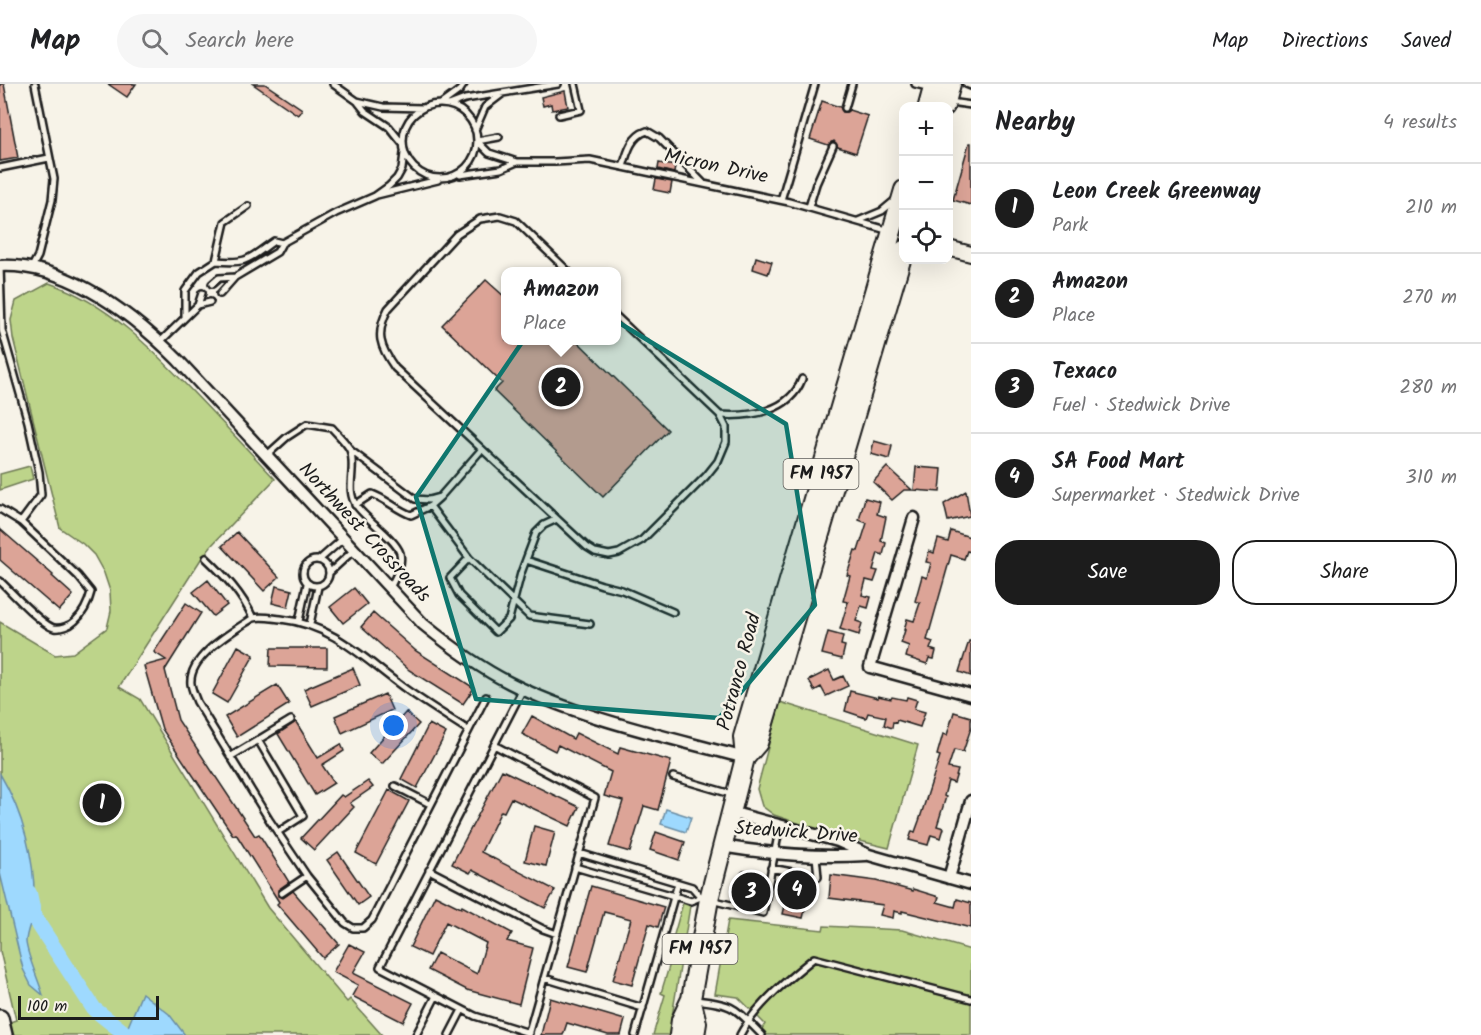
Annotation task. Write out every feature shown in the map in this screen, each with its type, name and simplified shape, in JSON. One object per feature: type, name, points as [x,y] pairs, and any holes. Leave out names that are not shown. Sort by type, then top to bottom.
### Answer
[{"type":"main road","name":"Potranco Road","points":[[745,758],[743,737],[898,233],[901,210]]},
{"type":"main road","name":"Potranco Road","points":[[745,758],[758,743],[899,264]]},
{"type":"main road","name":"FM 1957","points":[[695,1035],[697,1023],[692,999],[705,898],[745,758]]},
{"type":"main road","name":"FM 1957","points":[[679,1035],[681,1020],[692,999]]},
{"type":"main road","points":[[0,1018],[4,1035]]},
{"type":"street","points":[[953,249],[971,254]]},
{"type":"street","name":"Northwest Crossroads","points":[[0,266],[32,267],[64,279],[114,306],[160,342],[423,624],[460,653],[497,676],[576,711],[745,758]]},
{"type":"street","points":[[914,518],[870,667],[971,695]]},
{"type":"street","points":[[949,878],[971,801]]},
{"type":"street","name":"Stedwick Drive","points":[[732,803],[780,825],[838,841],[869,855],[971,884]]},
{"type":"street","name":"Stedwick Drive","points":[[721,846],[816,856],[869,855]]},
{"type":"lane","points":[[32,267],[38,256],[52,200],[54,179],[35,84]]},
{"type":"lane","points":[[333,84],[394,132],[403,144]]},
{"type":"lane","points":[[440,104],[460,90],[464,84]]},
{"type":"lane","points":[[449,105],[465,99],[558,84]]},
{"type":"lane","points":[[558,115],[581,110],[575,84]]},
{"type":"lane","points":[[781,200],[815,84]]},
{"type":"lane","points":[[845,108],[852,84]]},
{"type":"lane","points":[[915,84],[932,93],[971,105]]},
{"type":"lane","points":[[966,84],[971,86]]},
{"type":"lane","points":[[475,130],[485,107],[502,94]]},
{"type":"lane","points":[[220,294],[235,277],[277,252],[282,243],[336,213],[375,196],[452,177],[473,159],[477,141],[475,130],[462,111],[440,104],[423,108],[383,107],[357,101]]},
{"type":"lane","points":[[375,196],[397,178],[402,170],[403,144],[408,123],[423,108]]},
{"type":"lane","points":[[623,167],[632,142],[640,133],[647,131],[659,138],[704,184]]},
{"type":"lane","points":[[477,141],[499,137]]},
{"type":"lane","name":"Micron Drive","points":[[477,141],[489,153],[517,162],[590,159],[781,200],[898,233]]},
{"type":"lane","points":[[809,207],[816,184],[833,146]]},
{"type":"lane","points":[[404,153],[415,169],[424,175],[443,178]]},
{"type":"lane","points":[[0,168],[49,158]]},
{"type":"lane","name":"Micron Drive","points":[[452,177],[501,169],[517,162]]},
{"type":"lane","points":[[856,221],[882,211],[899,194]]},
{"type":"lane","points":[[216,261],[225,222],[248,206]]},
{"type":"lane","points":[[564,267],[516,221],[500,216],[480,219],[457,234],[388,309],[381,321],[381,344],[395,368],[557,519],[595,552],[609,555],[620,553],[642,540],[706,476],[718,461],[726,441],[726,427],[720,415],[621,321]]},
{"type":"lane","points":[[185,317],[184,291],[198,272],[216,261],[238,263],[245,261],[274,241],[282,243]]},
{"type":"lane","points":[[0,266],[2,330],[28,422],[39,472],[41,495],[21,522]]},
{"type":"lane","points":[[212,284],[219,278],[235,277]]},
{"type":"lane","points":[[198,305],[202,293]]},
{"type":"lane","points":[[160,342],[198,305],[210,302]]},
{"type":"lane","points":[[720,415],[737,415],[775,409],[795,393],[802,380]]},
{"type":"lane","points":[[267,455],[287,436],[307,424],[332,428],[350,450],[415,499],[429,500],[440,497]]},
{"type":"lane","points":[[355,505],[372,494],[411,515],[430,506],[440,497],[482,449]]},
{"type":"lane","points":[[350,450],[350,489],[355,505],[400,552],[400,567],[390,588]]},
{"type":"lane","points":[[430,506],[469,558],[529,616],[590,624]]},
{"type":"lane","points":[[0,509],[21,522],[78,576],[91,592],[88,604],[74,622],[64,627],[53,628],[41,620],[0,581]]},
{"type":"lane","points":[[469,558],[450,578],[459,595],[496,633],[509,618],[536,533],[544,525],[557,519]]},
{"type":"lane","points":[[299,621],[307,584],[302,575],[304,566],[309,562],[319,560],[344,538]]},
{"type":"lane","points":[[310,624],[318,587],[326,582],[329,573],[354,549]]},
{"type":"lane","points":[[206,558],[244,600],[253,618]]},
{"type":"lane","points":[[319,560],[326,565],[329,573]]},
{"type":"lane","points":[[526,560],[622,590],[673,612]]},
{"type":"lane","points":[[307,584],[318,587]]},
{"type":"lane","points":[[468,730],[406,689],[352,648],[310,624],[299,621],[260,616],[253,618],[211,646],[192,673],[191,684],[197,702],[278,832],[307,876],[345,923],[353,928],[363,928],[372,920],[486,698]]},
{"type":"lane","points":[[494,745],[595,798],[528,1034],[475,1016],[380,967],[429,870],[523,689]]},
{"type":"lane","points":[[231,757],[291,720]]},
{"type":"lane","points":[[258,740],[303,816],[278,832]]},
{"type":"lane","points":[[673,777],[732,803]]},
{"type":"lane","points":[[395,786],[430,804]]},
{"type":"lane","points":[[579,853],[692,887],[705,898],[763,913],[780,825]]},
{"type":"lane","points":[[771,868],[818,877],[816,856]]},
{"type":"lane","points":[[575,867],[674,897],[691,901],[705,898]]},
{"type":"lane","points":[[429,870],[556,934]]},
{"type":"lane","points":[[738,907],[745,875],[769,880]]},
{"type":"lane","points":[[282,893],[307,876]]},
{"type":"lane","points":[[636,1035],[678,883]]},
{"type":"lane","points":[[740,1035],[748,1021],[814,958],[971,999]]},
{"type":"lane","points":[[544,978],[643,1008]]},
{"type":"lane","points":[[416,1035],[436,996]]},
{"type":"lane","points":[[692,999],[729,1005],[738,1010],[762,1035]]},
{"type":"lane","points":[[449,1035],[462,1010]]},
{"type":"highlighted area","points":[[560,287],[786,424],[815,605],[719,718],[476,699],[416,497]]},
{"type":"green space","points":[[49,283],[90,302],[145,343],[275,479],[201,559],[119,687],[140,699],[268,908],[347,1002],[350,999],[382,1035],[13,1035],[10,1022],[16,1020],[0,951],[0,622],[55,655],[73,653],[107,628],[111,611],[110,591],[104,573],[94,555],[60,528],[13,338],[11,320],[16,301]]},
{"type":"green space","points":[[30,466],[33,479],[0,490],[0,474]]},
{"type":"green space","points":[[780,702],[918,745],[889,848],[827,833],[774,815],[762,806],[757,789]]},
{"type":"green space","points":[[683,903],[690,906],[669,1035],[653,1035],[665,995],[661,993],[677,940],[673,938]]},
{"type":"green space","points":[[728,920],[823,930],[824,926],[902,930],[971,950],[971,1035],[758,1035],[765,1024],[738,997],[715,994]]},
{"type":"water","points":[[0,774],[15,804],[30,855],[34,906],[26,942],[43,995],[31,985],[23,969],[0,873]]},
{"type":"water","points":[[666,809],[691,817],[686,832],[661,824]]},
{"type":"water","points":[[142,993],[169,1014],[185,1035],[133,1035],[127,1029]]},
{"type":"building","points":[[0,84],[4,84],[18,158],[0,161]]},
{"type":"building","points":[[108,84],[136,84],[127,97]]},
{"type":"building","points":[[253,84],[265,84],[302,109],[298,115]]},
{"type":"building","points":[[565,91],[568,107],[552,110],[551,104],[543,106],[541,97]]},
{"type":"building","points":[[822,101],[840,107],[843,112],[849,110],[868,116],[856,153],[838,147],[834,141],[828,145],[810,139]]},
{"type":"building","points":[[969,143],[971,143],[971,205],[953,200]]},
{"type":"building","points":[[659,163],[675,166],[674,173],[658,169]]},
{"type":"building","points":[[656,179],[672,182],[670,193],[654,190]]},
{"type":"building","points":[[756,257],[772,262],[768,274],[753,269]]},
{"type":"building","points":[[486,280],[501,294],[501,345],[581,345],[668,430],[603,497],[494,391],[502,383],[442,325]]},
{"type":"building","points":[[874,441],[892,446],[889,459],[871,454]]},
{"type":"building","points":[[887,467],[912,490],[904,490],[892,500],[873,482]]},
{"type":"building","points":[[916,467],[942,469],[940,492],[914,490]]},
{"type":"building","points":[[966,491],[970,516],[948,521],[944,504]]},
{"type":"building","points":[[865,498],[880,502],[877,514],[886,517],[881,541],[886,543],[883,555],[878,553],[873,570],[878,571],[874,582],[866,580],[862,595],[871,597],[868,608],[861,606],[856,621],[862,623],[859,635],[840,629],[848,602],[843,601],[850,576],[847,575],[867,523],[859,520]]},
{"type":"building","points":[[0,529],[73,595],[59,611],[0,560]]},
{"type":"building","points":[[951,531],[970,537],[971,552],[967,551],[964,559],[951,555],[927,640],[933,642],[930,649],[936,651],[934,659],[929,658],[927,664],[906,657],[909,646],[901,643],[907,619],[914,621],[920,603],[915,601],[922,576],[927,578],[931,563],[926,562],[929,551],[934,553],[938,539],[948,542]]},
{"type":"building","points":[[237,532],[279,577],[264,591],[222,546]]},
{"type":"building","points":[[208,580],[227,605],[213,616],[193,592]]},
{"type":"building","points":[[276,586],[292,590],[288,607],[272,603]]},
{"type":"building","points":[[354,588],[367,604],[343,623],[330,607]]},
{"type":"building","points":[[186,603],[201,613],[165,670],[178,720],[255,836],[259,834],[289,882],[278,890],[278,896],[283,898],[293,891],[339,944],[323,958],[277,904],[279,902],[236,834],[233,835],[162,729],[144,666],[166,660],[154,652]]},
{"type":"building","points":[[373,613],[416,651],[474,688],[463,704],[409,670],[361,627]]},
{"type":"building","points":[[828,632],[843,636],[841,645],[845,646],[842,659],[822,654]]},
{"type":"building","points":[[969,641],[971,641],[971,676],[959,672]]},
{"type":"building","points":[[238,646],[254,655],[227,703],[212,694]]},
{"type":"building","points":[[271,648],[327,648],[327,667],[270,666]]},
{"type":"building","points":[[353,668],[360,685],[312,706],[304,689]]},
{"type":"building","points":[[829,670],[834,680],[843,676],[848,686],[826,696],[821,687],[814,691],[809,680]]},
{"type":"building","points":[[277,685],[289,704],[237,737],[225,717]]},
{"type":"building","points":[[850,691],[878,698],[878,696],[906,700],[907,697],[917,700],[914,709],[925,712],[920,727],[897,720],[896,723],[893,722],[892,728],[884,725],[886,717],[868,713],[866,718],[845,711]]},
{"type":"building","points":[[385,694],[392,710],[342,733],[335,716]]},
{"type":"building","points":[[406,712],[419,724],[382,764],[369,753]]},
{"type":"building","points":[[954,712],[971,717],[971,728],[963,752],[954,750],[948,768],[958,770],[954,783],[948,781],[944,796],[946,797],[937,826],[944,828],[941,838],[931,835],[928,845],[909,840],[919,821],[940,756],[937,755],[943,734],[947,735]]},
{"type":"building","points":[[532,716],[573,739],[576,733],[618,754],[620,747],[671,761],[658,810],[644,806],[630,852],[609,846],[623,801],[604,796],[611,772],[558,745],[555,751],[522,734]]},
{"type":"building","points":[[296,722],[318,758],[341,744],[344,751],[322,765],[334,783],[315,795],[278,734]]},
{"type":"building","points":[[429,724],[446,733],[417,788],[401,779]]},
{"type":"building","points":[[502,770],[579,807],[570,826],[511,798],[504,812],[501,811],[481,852],[555,890],[545,908],[472,870],[470,873],[452,864]]},
{"type":"building","points":[[368,781],[373,787],[350,803],[354,807],[314,850],[301,838],[341,795],[344,797]]},
{"type":"building","points":[[389,790],[409,801],[376,864],[356,853]]},
{"type":"building","points":[[534,826],[555,832],[546,866],[525,861]]},
{"type":"building","points":[[656,832],[685,842],[679,860],[650,850]]},
{"type":"building","points":[[338,852],[369,897],[358,905],[327,860]]},
{"type":"building","points":[[831,875],[876,881],[913,891],[913,889],[939,897],[937,902],[955,907],[957,899],[971,903],[971,928],[902,911],[902,913],[894,911],[893,918],[880,915],[883,905],[829,898]]},
{"type":"building","points":[[792,877],[812,881],[803,918],[783,914]]},
{"type":"building","points":[[748,885],[757,886],[755,899],[745,897]]},
{"type":"building","points":[[591,886],[664,907],[658,927],[649,924],[632,985],[613,980],[631,919],[604,912],[587,972],[568,967]]},
{"type":"building","points":[[435,895],[461,908],[462,906],[512,933],[507,941],[533,948],[519,1004],[467,990],[428,970],[437,953],[477,974],[486,943],[446,922],[429,956],[410,947]]},
{"type":"building","points":[[349,944],[365,952],[353,973],[413,1003],[403,1022],[352,996],[358,985],[333,972]]},
{"type":"building","points":[[550,998],[625,1020],[621,1035],[608,1035],[567,1023],[563,1035],[541,1035]]},
{"type":"waterway","points":[[29,893],[34,917],[94,1009],[127,1035]]},
{"type":"place","name":"Amazon","points":[[561,387]]},
{"type":"place","name":"Leon Creek Greenway","points":[[102,803]]},
{"type":"place","name":"SA Food Mart","points":[[797,890]]},
{"type":"place","name":"Texaco","points":[[751,892]]}]
